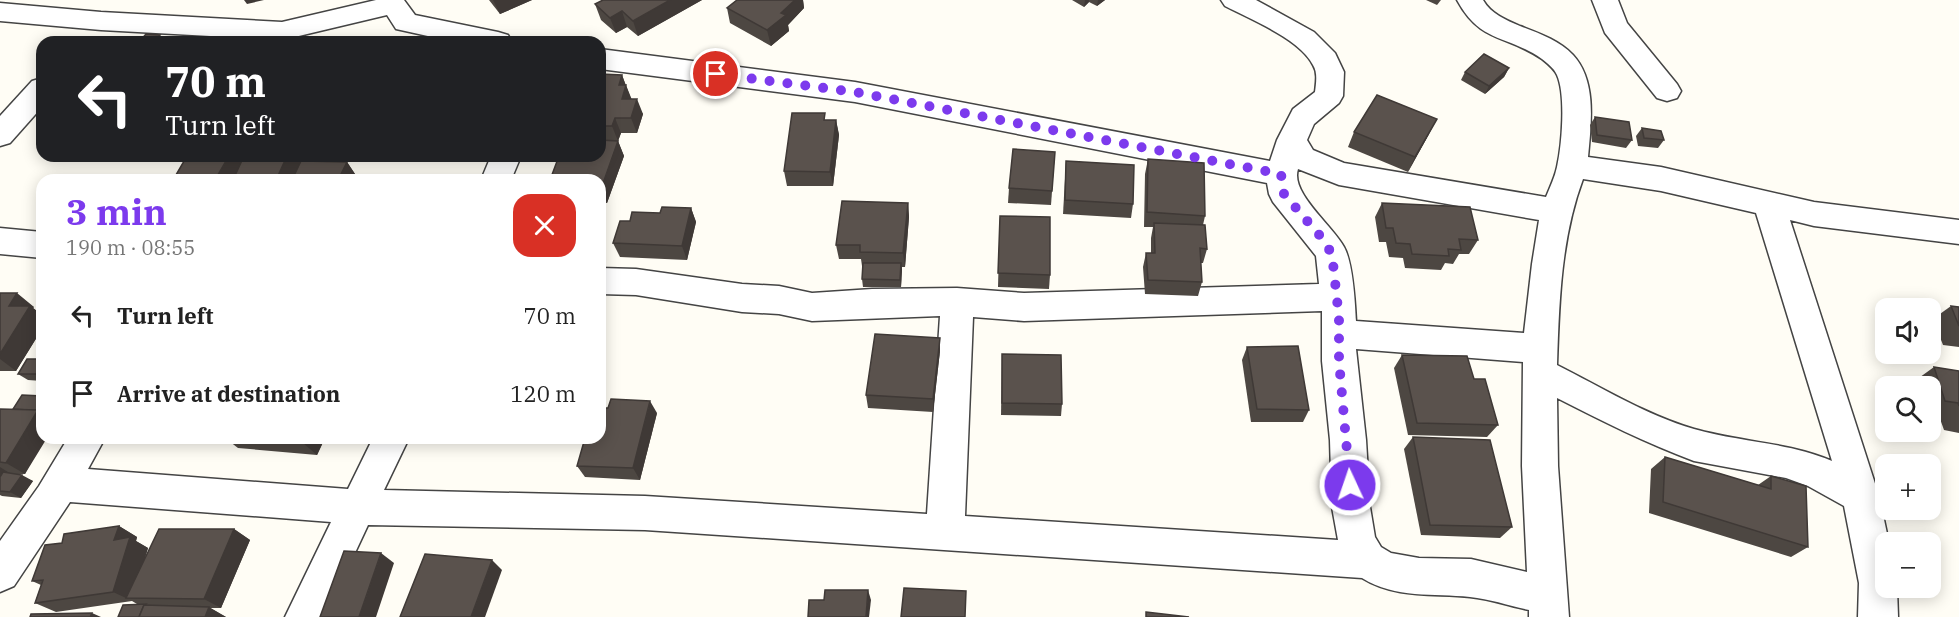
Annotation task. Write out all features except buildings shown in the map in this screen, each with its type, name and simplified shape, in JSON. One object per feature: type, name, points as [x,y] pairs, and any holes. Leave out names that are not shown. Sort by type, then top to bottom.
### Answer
[{"type":"street","points":[[1234,0],[1295,32],[1320,52],[1330,70],[1329,96],[1303,117],[1292,140],[1281,174],[1284,194],[1321,237],[1332,254],[1339,361],[1348,440],[1351,507],[1357,542],[1368,560],[1384,570],[1419,577],[1472,578],[1548,606],[1539,361],[1549,252],[1556,211],[1572,166],[1576,108],[1572,77],[1563,61],[1547,49],[1490,22],[1473,9],[1470,0]]},
{"type":"street","points":[[1605,0],[1606,8],[1615,26],[1666,91]]},
{"type":"street","points":[[0,12],[101,21],[282,31],[402,7],[482,36]]},
{"type":"street","points":[[88,36],[101,21]]},
{"type":"street","points":[[606,60],[855,92],[1281,174]]},
{"type":"street","points":[[0,135],[36,95]]},
{"type":"street","points":[[1292,140],[1302,158],[1339,174],[1556,211]]},
{"type":"street","points":[[1572,166],[1661,179],[1814,214],[1959,232]]},
{"type":"street","points":[[1769,204],[1861,496],[1878,583],[1878,617]]},
{"type":"street","points":[[0,241],[36,244]]},
{"type":"street","points":[[606,281],[636,282],[742,298],[779,300],[812,307],[872,303],[957,302],[1024,307],[1336,297]]},
{"type":"street","points":[[945,533],[957,302]]},
{"type":"street","points":[[1339,334],[1539,361],[1647,427],[1694,445],[1786,462],[1818,472],[1861,496]]},
{"type":"street","points":[[0,573],[61,484],[84,444]]},
{"type":"street","points":[[305,617],[388,444]]},
{"type":"street","points":[[61,484],[357,507],[645,513],[1368,560]]},
{"type":"route","points":[[716,74],[855,92],[1281,174],[1284,194],[1321,237],[1332,254],[1339,318],[1339,361],[1348,440],[1350,485]]}]
